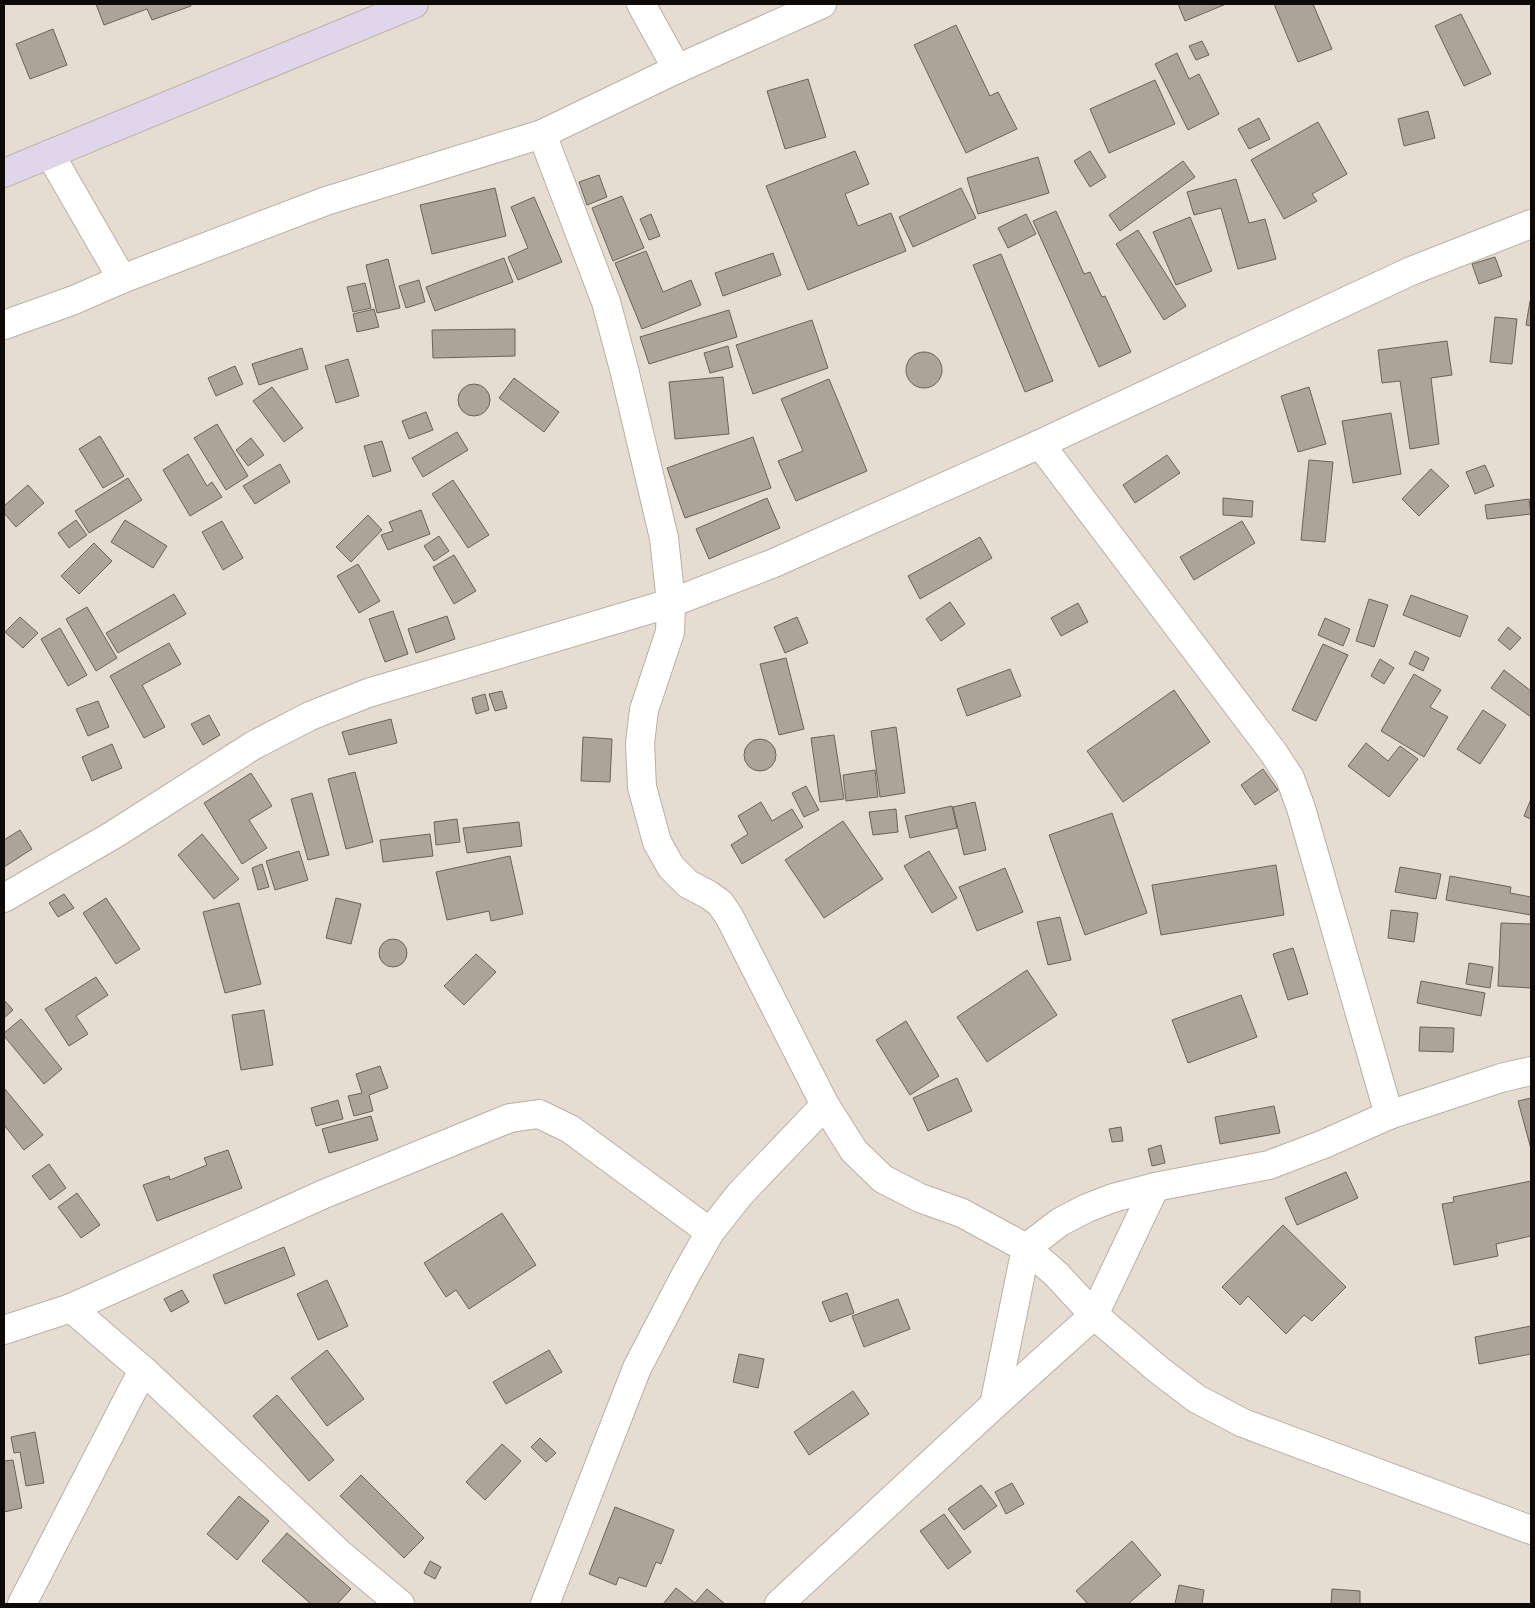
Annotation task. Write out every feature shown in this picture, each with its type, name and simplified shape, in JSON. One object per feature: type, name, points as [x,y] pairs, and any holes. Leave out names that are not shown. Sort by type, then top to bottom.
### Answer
[{"type":"main road","points":[[4,173],[414,4]]},
{"type":"street","points":[[641,4],[676,70]]},
{"type":"street","points":[[4,325],[74,300],[122,279],[326,201],[542,134],[676,70],[822,4]]},
{"type":"street","points":[[542,134],[608,312],[624,369],[664,538],[671,603],[670,632],[644,710],[640,743],[642,786],[657,842],[671,867],[688,884],[720,903],[729,916],[826,1105],[854,1150],[883,1179],[920,1198],[962,1214],[1026,1248],[1056,1274],[1094,1315],[1197,1400],[1243,1423],[1531,1530]]},
{"type":"street","points":[[50,154],[122,279]]},
{"type":"street","points":[[4,898],[113,834],[254,745],[310,716],[368,694],[671,603],[774,563],[1040,444],[1411,271],[1531,224]]},
{"type":"street","points":[[1040,444],[1273,752],[1290,778],[1301,808],[1389,1114]]},
{"type":"street","points":[[994,1405],[1026,1248],[1060,1222],[1087,1208],[1113,1198],[1155,1187],[1269,1165],[1324,1144],[1389,1114],[1501,1078],[1531,1071]]},
{"type":"street","points":[[545,1604],[637,1368],[684,1278],[710,1232],[740,1194],[826,1105]]},
{"type":"street","points":[[4,1330],[71,1308],[324,1194],[510,1118],[539,1114],[570,1129],[710,1232]]},
{"type":"street","points":[[779,1604],[1094,1315],[1155,1187]]},
{"type":"street","points":[[71,1308],[143,1370],[340,1554],[400,1604]]},
{"type":"street","points":[[22,1604],[143,1370]]},
{"type":"building","points":[[96,4],[190,4],[191,6],[152,20],[147,9],[104,25]]},
{"type":"building","points":[[1178,4],[1226,4],[1185,21]]},
{"type":"building","points":[[1274,4],[1313,4],[1332,49],[1298,62]]},
{"type":"building","points":[[1461,14],[1491,74],[1464,86],[1435,26]]},
{"type":"building","points":[[956,25],[990,96],[998,92],[1017,129],[966,153],[914,45]]},
{"type":"building","points":[[53,29],[67,65],[30,79],[16,44]]},
{"type":"building","points":[[1202,41],[1209,55],[1196,60],[1189,46]]},
{"type":"building","points":[[1177,53],[1189,79],[1199,74],[1219,114],[1188,130],[1155,64]]},
{"type":"building","points":[[808,79],[826,137],[785,149],[767,91]]},
{"type":"building","points":[[1155,80],[1175,124],[1109,153],[1090,109]]},
{"type":"building","points":[[1428,111],[1435,138],[1404,146],[1398,119]]},
{"type":"building","points":[[1259,118],[1270,139],[1249,149],[1238,129]]},
{"type":"building","points":[[1318,122],[1347,174],[1312,194],[1317,201],[1284,219],[1251,160]]},
{"type":"building","points":[[855,151],[869,184],[845,194],[858,226],[891,213],[906,251],[808,290],[766,186]]},
{"type":"building","points":[[1090,151],[1106,177],[1090,187],[1074,161]]},
{"type":"building","points":[[1038,157],[1049,193],[978,214],[967,178]]},
{"type":"building","points":[[1183,161],[1195,177],[1120,231],[1109,215]]},
{"type":"building","points":[[599,175],[607,197],[587,205],[579,182]]},
{"type":"building","points":[[1236,179],[1249,223],[1265,219],[1276,259],[1238,269],[1221,208],[1194,215],[1187,192]]},
{"type":"building","points":[[495,188],[506,236],[432,254],[420,205]]},
{"type":"building","points":[[961,188],[976,218],[913,247],[899,217]]},
{"type":"building","points":[[622,196],[644,248],[613,261],[592,208]]},
{"type":"building","points":[[534,197],[562,262],[518,280],[508,257],[528,248],[511,207]]},
{"type":"building","points":[[1056,211],[1084,274],[1090,272],[1102,297],[1105,296],[1131,352],[1099,367],[1033,221]]},
{"type":"building","points":[[651,214],[660,236],[649,240],[640,219]]},
{"type":"building","points":[[1026,214],[1036,234],[1008,248],[998,228]]},
{"type":"building","points":[[1190,217],[1212,271],[1176,285],[1153,232]]},
{"type":"building","points":[[1138,230],[1186,306],[1164,320],[1116,244]]},
{"type":"building","points":[[646,251],[663,292],[691,280],[701,305],[642,329],[615,263]]},
{"type":"building","points":[[773,253],[781,275],[723,296],[715,273]]},
{"type":"building","points":[[1001,254],[1053,381],[1025,392],[973,265]]},
{"type":"building","points":[[1495,257],[1502,276],[1479,284],[1472,264]]},
{"type":"building","points":[[504,258],[513,282],[435,311],[426,287]]},
{"type":"building","points":[[388,259],[400,308],[377,313],[366,265]]},
{"type":"building","points":[[419,280],[425,302],[406,308],[399,286]]},
{"type":"building","points":[[365,283],[371,308],[353,312],[347,287]]},
{"type":"building","points":[[1531,301],[1531,326],[1526,325]]},
{"type":"building","points":[[374,309],[379,327],[357,332],[353,314]]},
{"type":"building","points":[[729,310],[737,337],[649,364],[640,337]]},
{"type":"building","points":[[1495,317],[1517,319],[1512,364],[1490,362]]},
{"type":"building","points":[[812,320],[828,368],[753,394],[736,345]]},
{"type":"building","points":[[515,329],[515,356],[433,358],[432,330]]},
{"type":"building","points":[[1447,341],[1452,375],[1431,378],[1439,444],[1410,449],[1400,381],[1382,383],[1378,350]]},
{"type":"building","points":[[728,346],[733,367],[710,373],[704,353]]},
{"type":"building","points":[[302,348],[308,369],[259,385],[252,364]]},
{"type":"building","points":[[924,352],[936,358],[942,370],[936,382],[924,388],[912,382],[906,370],[912,358]]},
{"type":"building","points":[[348,359],[359,396],[336,403],[325,366]]},
{"type":"building","points":[[235,366],[243,384],[216,396],[208,378]]},
{"type":"building","points":[[723,377],[729,434],[675,439],[669,382]]},
{"type":"building","points":[[514,378],[559,412],[544,432],[499,398]]},
{"type":"building","points":[[829,379],[867,471],[796,501],[778,461],[803,451],[781,399]]},
{"type":"building","points":[[474,384],[480,385],[485,389],[489,394],[489,406],[485,411],[480,415],[474,416],[468,415],[463,411],[459,406],[458,400],[459,394],[463,389],[468,385]]},
{"type":"building","points":[[272,387],[303,428],[284,442],[253,401]]},
{"type":"building","points":[[1309,387],[1326,444],[1298,452],[1281,396]]},
{"type":"building","points":[[426,412],[433,430],[409,439],[402,421]]},
{"type":"building","points":[[1391,413],[1401,474],[1353,483],[1342,421]]},
{"type":"building","points":[[217,424],[248,476],[226,490],[194,438]]},
{"type":"building","points":[[457,432],[468,450],[423,477],[412,458]]},
{"type":"building","points":[[100,436],[124,476],[103,488],[79,449]]},
{"type":"building","points":[[753,437],[771,488],[685,518],[667,468]]},
{"type":"building","points":[[251,438],[264,455],[248,466],[236,450]]},
{"type":"building","points":[[382,441],[391,471],[373,477],[364,446]]},
{"type":"building","points":[[188,454],[207,486],[212,482],[222,497],[190,516],[163,470]]},
{"type":"building","points":[[1167,455],[1180,473],[1135,503],[1123,485]]},
{"type":"building","points":[[1309,460],[1333,462],[1325,542],[1301,540]]},
{"type":"building","points":[[280,464],[290,482],[255,504],[243,486]]},
{"type":"building","points":[[1485,465],[1494,486],[1475,494],[1466,472]]},
{"type":"building","points":[[1431,469],[1449,486],[1419,516],[1402,499]]},
{"type":"building","points":[[128,478],[142,500],[89,533],[75,511]]},
{"type":"building","points":[[453,480],[489,535],[468,548],[432,494]]},
{"type":"building","points":[[28,485],[44,503],[16,527],[4,513],[4,506]]},
{"type":"building","points":[[767,498],[780,528],[709,559],[696,529]]},
{"type":"building","points":[[1223,498],[1253,501],[1252,517],[1223,515]]},
{"type":"building","points":[[1529,499],[1531,514],[1487,519],[1485,505]]},
{"type":"building","points":[[421,510],[430,534],[388,550],[381,535],[393,531],[389,522]]},
{"type":"building","points":[[368,515],[382,530],[351,562],[336,547]]},
{"type":"building","points":[[76,520],[87,535],[69,548],[58,533]]},
{"type":"building","points":[[125,520],[167,546],[153,568],[111,542]]},
{"type":"building","points":[[222,521],[243,558],[223,570],[202,532]]},
{"type":"building","points":[[1242,521],[1255,543],[1194,580],[1180,557]]},
{"type":"building","points":[[439,536],[449,551],[434,561],[424,546]]},
{"type":"building","points":[[980,537],[992,558],[920,599],[908,576]]},
{"type":"building","points":[[94,543],[112,561],[79,594],[61,576]]},
{"type":"building","points":[[454,555],[476,591],[454,604],[433,567]]},
{"type":"building","points":[[358,564],[380,601],[359,613],[337,576]]},
{"type":"building","points":[[174,594],[186,614],[118,653],[106,633]]},
{"type":"building","points":[[1411,595],[1468,616],[1460,637],[1403,615]]},
{"type":"building","points":[[1369,599],[1388,605],[1374,647],[1356,641]]},
{"type":"building","points":[[950,602],[965,624],[941,641],[926,619]]},
{"type":"building","points":[[1078,603],[1088,622],[1061,636],[1051,618]]},
{"type":"building","points":[[87,607],[117,658],[96,671],[66,619]]},
{"type":"building","points":[[393,611],[408,654],[385,662],[369,619]]},
{"type":"building","points":[[447,616],[455,639],[416,653],[408,629]]},
{"type":"building","points":[[20,617],[38,633],[23,648],[5,632]]},
{"type":"building","points":[[797,617],[808,643],[785,653],[774,627]]},
{"type":"building","points":[[1325,618],[1350,629],[1343,646],[1318,635]]},
{"type":"building","points":[[1508,627],[1521,638],[1510,650],[1498,640]]},
{"type":"building","points":[[60,628],[87,675],[68,686],[41,639]]},
{"type":"building","points":[[169,643],[181,664],[142,685],[165,727],[144,738],[110,676]]},
{"type":"building","points":[[1323,644],[1348,655],[1316,721],[1292,710]]},
{"type":"building","points":[[1415,651],[1429,658],[1423,671],[1409,664]]},
{"type":"building","points":[[786,658],[804,729],[779,735],[760,664]]},
{"type":"building","points":[[1380,659],[1394,668],[1384,684],[1371,676]]},
{"type":"building","points":[[1010,669],[1021,696],[967,716],[957,689]]},
{"type":"building","points":[[1504,670],[1531,691],[1531,717],[1491,688]]},
{"type":"building","points":[[1414,674],[1441,690],[1430,707],[1448,717],[1424,757],[1381,731]]},
{"type":"building","points":[[1174,690],[1210,742],[1123,802],[1087,751]]},
{"type":"building","points":[[502,691],[507,708],[495,711],[489,694]]},
{"type":"building","points":[[485,694],[489,710],[476,714],[472,698]]},
{"type":"building","points":[[98,701],[109,727],[88,736],[76,709]]},
{"type":"building","points":[[1483,710],[1506,725],[1480,764],[1457,749]]},
{"type":"building","points":[[209,715],[220,735],[203,745],[191,724]]},
{"type":"building","points":[[391,719],[397,743],[349,755],[342,732]]},
{"type":"building","points":[[896,727],[905,793],[880,797],[871,731]]},
{"type":"building","points":[[834,735],[844,799],[820,802],[811,738]]},
{"type":"building","points":[[583,737],[612,739],[610,782],[581,781]]},
{"type":"building","points":[[760,739],[772,743],[776,755],[772,767],[760,771],[748,767],[744,755],[748,743]]},
{"type":"building","points":[[1366,743],[1388,761],[1400,746],[1418,759],[1389,797],[1348,766]]},
{"type":"building","points":[[112,744],[122,768],[92,781],[82,757]]},
{"type":"building","points":[[1263,769],[1278,790],[1255,805],[1241,785]]},
{"type":"building","points":[[875,770],[878,797],[846,801],[843,775]]},
{"type":"building","points":[[355,772],[373,842],[346,849],[328,779]]},
{"type":"building","points":[[251,773],[272,806],[249,820],[267,848],[242,864],[204,803]]},
{"type":"building","points":[[806,786],[819,810],[804,817],[792,793]]},
{"type":"building","points":[[312,793],[329,855],[308,860],[291,799]]},
{"type":"building","points":[[1531,799],[1531,819],[1524,816]]},
{"type":"building","points":[[761,802],[772,821],[792,809],[803,827],[742,864],[731,845],[748,834],[738,816]]},
{"type":"building","points":[[975,802],[986,850],[964,855],[953,807]]},
{"type":"building","points":[[952,806],[957,828],[910,838],[905,816]]},
{"type":"building","points":[[896,809],[898,832],[873,835],[869,812]]},
{"type":"building","points":[[1112,813],[1147,913],[1085,935],[1049,835]]},
{"type":"building","points":[[457,819],[460,842],[436,845],[434,822]]},
{"type":"building","points":[[843,821],[883,879],[824,918],[785,860]]},
{"type":"building","points":[[519,822],[522,846],[467,853],[463,828]]},
{"type":"building","points":[[20,830],[32,849],[4,867],[4,840]]},
{"type":"building","points":[[202,834],[239,879],[214,899],[178,855]]},
{"type":"building","points":[[430,834],[433,856],[383,862],[380,840]]},
{"type":"building","points":[[299,851],[308,880],[275,890],[266,861]]},
{"type":"building","points":[[929,851],[957,898],[932,913],[904,866]]},
{"type":"building","points":[[510,856],[523,914],[491,921],[489,911],[447,920],[436,872]]},
{"type":"building","points":[[262,864],[269,887],[258,890],[252,868]]},
{"type":"building","points":[[1276,865],[1284,915],[1161,935],[1152,885]]},
{"type":"building","points":[[1400,867],[1441,874],[1436,899],[1395,892]]},
{"type":"building","points":[[1005,868],[1023,912],[977,931],[959,887]]},
{"type":"building","points":[[1450,876],[1511,887],[1510,893],[1531,897],[1531,915],[1446,900]]},
{"type":"building","points":[[64,894],[74,908],[58,917],[49,903]]},
{"type":"building","points":[[106,898],[140,949],[116,964],[83,913]]},
{"type":"building","points":[[336,898],[361,904],[351,944],[326,938]]},
{"type":"building","points":[[239,903],[261,984],[225,993],[203,912]]},
{"type":"building","points":[[1391,910],[1418,913],[1414,942],[1388,938]]},
{"type":"building","points":[[1060,917],[1071,960],[1048,965],[1037,922]]},
{"type":"building","points":[[1501,923],[1531,924],[1531,988],[1498,986]]},
{"type":"building","points":[[393,939],[403,943],[407,953],[403,963],[393,967],[383,963],[379,953],[383,943]]},
{"type":"building","points":[[1293,948],[1308,994],[1288,1000],[1273,954]]},
{"type":"building","points":[[476,954],[496,972],[464,1005],[444,986]]},
{"type":"building","points":[[1469,963],[1493,967],[1490,988],[1466,984]]},
{"type":"building","points":[[1027,970],[1057,1015],[987,1062],[957,1017]]},
{"type":"building","points":[[96,977],[108,995],[76,1016],[88,1034],[69,1046],[45,1009]]},
{"type":"building","points":[[1421,981],[1485,993],[1481,1016],[1417,1003]]},
{"type":"building","points":[[1241,995],[1257,1037],[1188,1063],[1172,1020]]},
{"type":"building","points":[[4,1000],[13,1010],[4,1018]]},
{"type":"building","points":[[264,1010],[273,1065],[241,1070],[232,1015]]},
{"type":"building","points":[[21,1019],[62,1069],[44,1084],[4,1036],[4,1033]]},
{"type":"building","points":[[906,1021],[939,1076],[910,1095],[876,1040]]},
{"type":"building","points":[[1420,1027],[1454,1028],[1453,1052],[1419,1051]]},
{"type":"building","points":[[380,1066],[388,1088],[369,1095],[373,1111],[354,1116],[348,1096],[362,1093],[356,1074]]},
{"type":"building","points":[[957,1078],[972,1111],[928,1131],[913,1098]]},
{"type":"building","points":[[4,1088],[43,1135],[24,1150],[4,1125]]},
{"type":"building","points":[[1531,1098],[1531,1149],[1518,1101]]},
{"type":"building","points":[[338,1100],[343,1119],[316,1126],[311,1108]]},
{"type":"building","points":[[1274,1106],[1280,1133],[1220,1144],[1215,1117]]},
{"type":"building","points":[[371,1116],[378,1140],[329,1153],[322,1129]]},
{"type":"building","points":[[1121,1127],[1123,1141],[1112,1142],[1109,1129]]},
{"type":"building","points":[[1161,1145],[1165,1163],[1152,1166],[1148,1149]]},
{"type":"building","points":[[228,1150],[242,1188],[157,1221],[143,1185],[169,1176],[170,1180],[207,1165],[204,1158]]},
{"type":"building","points":[[49,1164],[66,1188],[50,1200],[32,1176]]},
{"type":"building","points":[[1346,1172],[1358,1198],[1297,1225],[1285,1198]]},
{"type":"building","points":[[1531,1181],[1531,1236],[1496,1244],[1498,1256],[1454,1265],[1442,1204],[1454,1202],[1453,1197]]},
{"type":"building","points":[[77,1193],[100,1225],[81,1238],[58,1207]]},
{"type":"building","points":[[502,1213],[536,1265],[469,1309],[456,1290],[446,1297],[424,1263]]},
{"type":"building","points":[[1283,1225],[1346,1287],[1312,1321],[1304,1315],[1286,1334],[1248,1296],[1240,1305],[1222,1287]]},
{"type":"building","points":[[284,1247],[295,1275],[225,1304],[213,1275]]},
{"type":"building","points":[[327,1280],[348,1326],[318,1340],[297,1294]]},
{"type":"building","points":[[182,1290],[189,1302],[171,1312],[164,1299]]},
{"type":"building","points":[[847,1293],[854,1313],[830,1322],[822,1302]]},
{"type":"building","points":[[898,1299],[910,1329],[864,1347],[852,1316]]},
{"type":"building","points":[[1531,1326],[1531,1354],[1479,1364],[1475,1337]]},
{"type":"building","points":[[327,1350],[364,1399],[327,1426],[291,1378]]},
{"type":"building","points":[[549,1350],[562,1372],[506,1404],[493,1382]]},
{"type":"building","points":[[739,1354],[764,1359],[758,1388],[733,1382]]},
{"type":"building","points":[[853,1391],[869,1414],[809,1455],[794,1432]]},
{"type":"building","points":[[277,1395],[334,1460],[309,1481],[253,1416]]},
{"type":"building","points":[[35,1432],[44,1483],[26,1486],[20,1452],[14,1453],[11,1437]]},
{"type":"building","points":[[540,1438],[556,1453],[546,1462],[531,1447]]},
{"type":"building","points":[[502,1444],[521,1461],[485,1500],[466,1482]]},
{"type":"building","points":[[13,1460],[22,1508],[4,1512],[4,1461]]},
{"type":"building","points":[[361,1475],[424,1538],[404,1558],[340,1496]]},
{"type":"building","points":[[1012,1483],[1024,1504],[1006,1514],[995,1492]]},
{"type":"building","points":[[981,1485],[997,1506],[964,1530],[948,1509]]},
{"type":"building","points":[[239,1496],[269,1521],[237,1560],[207,1534]]},
{"type":"building","points":[[615,1507],[674,1530],[661,1564],[656,1562],[646,1587],[619,1577],[616,1585],[589,1574]]},
{"type":"building","points":[[944,1514],[971,1552],[948,1569],[920,1531]]},
{"type":"building","points":[[287,1533],[351,1589],[337,1604],[311,1604],[262,1561]]},
{"type":"building","points":[[1132,1541],[1161,1575],[1128,1604],[1088,1604],[1076,1591]]},
{"type":"building","points":[[430,1561],[441,1567],[435,1579],[424,1573]]},
{"type":"building","points":[[1179,1585],[1204,1590],[1202,1604],[1175,1604]]},
{"type":"building","points":[[676,1588],[695,1603],[707,1589],[725,1604],[663,1604]]},
{"type":"building","points":[[1332,1589],[1360,1591],[1360,1604],[1331,1604]]}]
